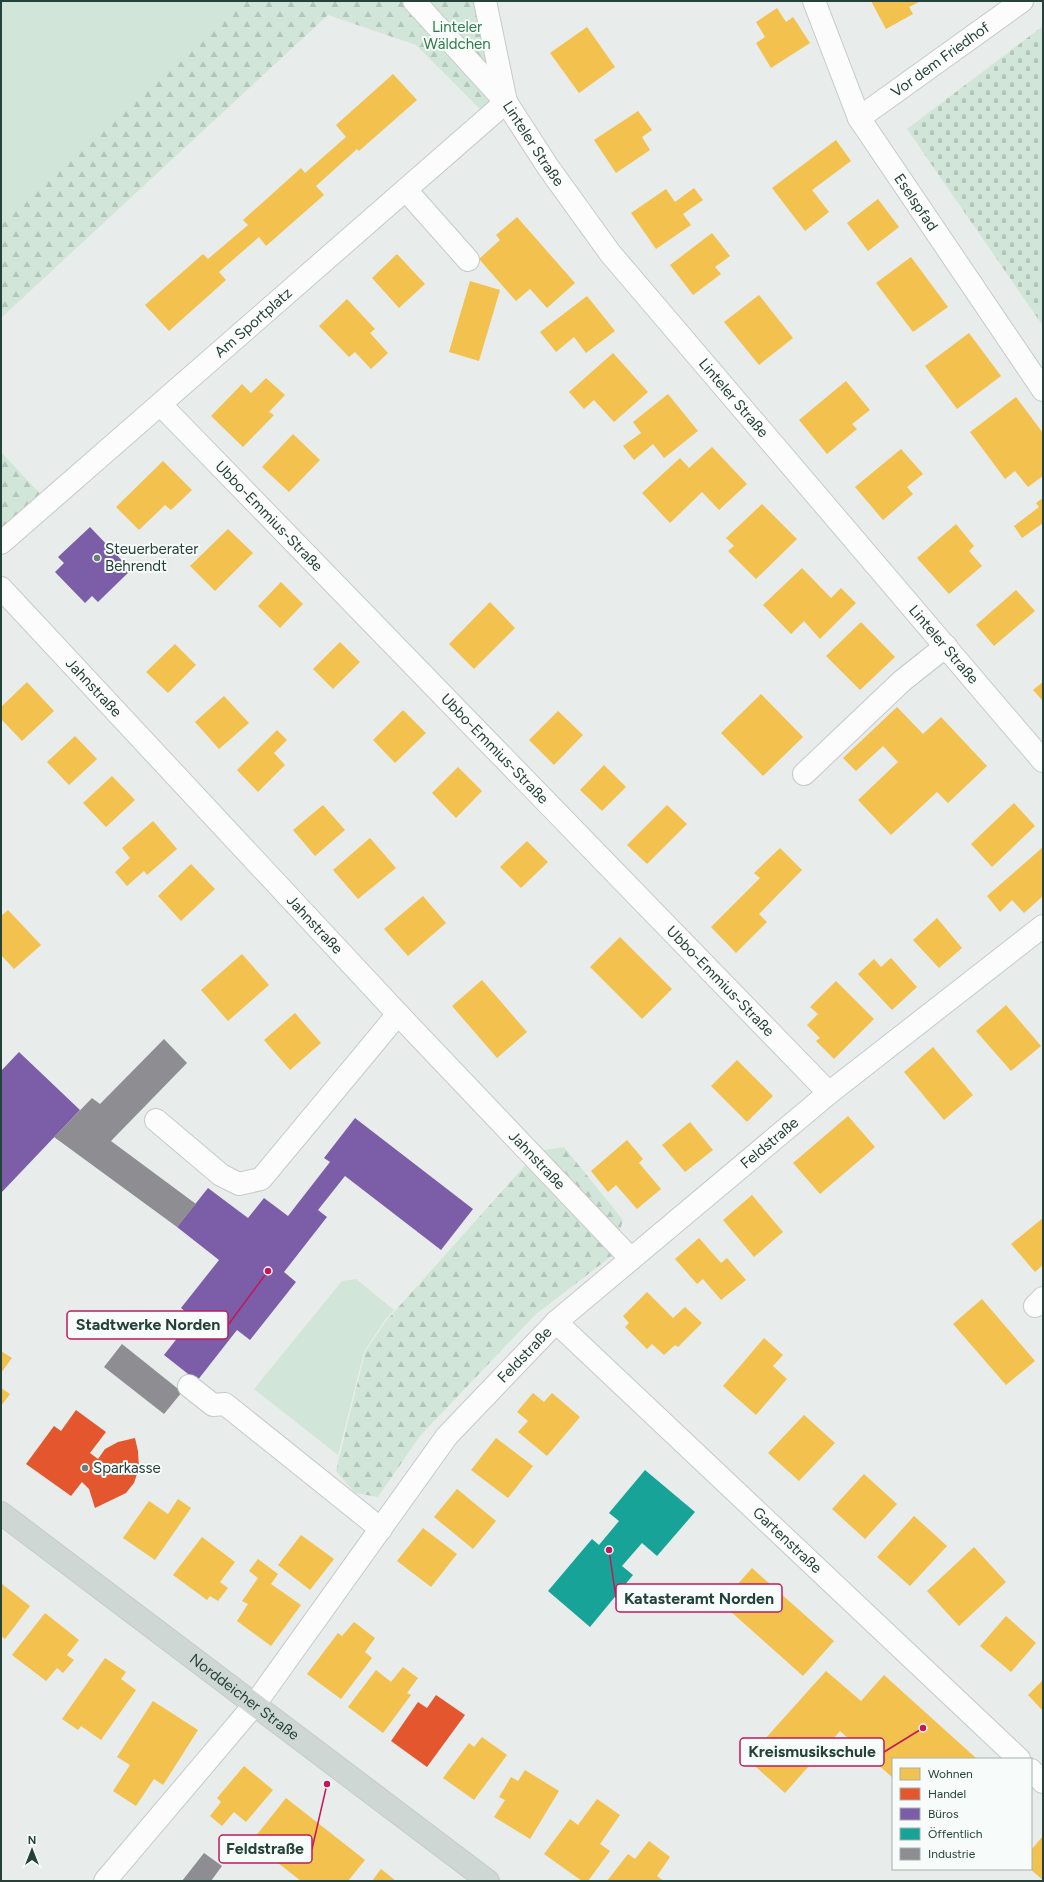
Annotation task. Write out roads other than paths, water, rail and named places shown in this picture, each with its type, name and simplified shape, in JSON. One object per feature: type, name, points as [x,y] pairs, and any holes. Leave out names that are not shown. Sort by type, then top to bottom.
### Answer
[{"type":"main road","name":"Norddeicher Straße","points":[[1,1513],[488,1881]]},
{"type":"street","points":[[414,1],[506,102]]},
{"type":"street","name":"Linteler Straße","points":[[485,1],[506,102],[548,167],[610,253],[1043,761]]},
{"type":"street","name":"Eselspfad","points":[[814,1],[859,118],[1043,390]]},
{"type":"street","name":"Vor dem Friedhof","points":[[859,118],[1022,1]]},
{"type":"street","name":"Am Sportplatz","points":[[1,543],[161,405],[506,102]]},
{"type":"street","points":[[406,190],[468,260]]},
{"type":"street","name":"Ubbo-Emmius-Straße","points":[[161,405],[828,1093]]},
{"type":"street","name":"Jahnstraße","points":[[1,588],[398,1014],[631,1259]]},
{"type":"street","points":[[804,774],[902,681],[946,646]]},
{"type":"street","name":"Feldstraße","points":[[105,1881],[255,1704],[447,1436],[556,1322],[828,1093],[1043,926]]},
{"type":"street","points":[[156,1120],[221,1175],[239,1184],[261,1179],[398,1014]]},
{"type":"street","name":"Gartenstraße","points":[[556,1322],[1018,1758]]},
{"type":"street","points":[[189,1386],[213,1405],[225,1404],[381,1529]]},
{"type":"street","points":[[1032,1771],[1043,1782]]},
{"type":"place","name":"Steuerberater Behrendt","points":[[97,558]]},
{"type":"place","name":"Stadtwerke Norden","points":[[268,1271]]},
{"type":"place","name":"Sparkasse","points":[[85,1468]]},
{"type":"place","name":"Katasteramt Norden","points":[[609,1550]]},
{"type":"place","name":"Kreismusikschule","points":[[923,1728]]},
{"type":"place","name":"Feldstraße","points":[[327,1784]]},
{"type":"park label","name":"Linteler Wäldchen","points":[[457,36]]}]
